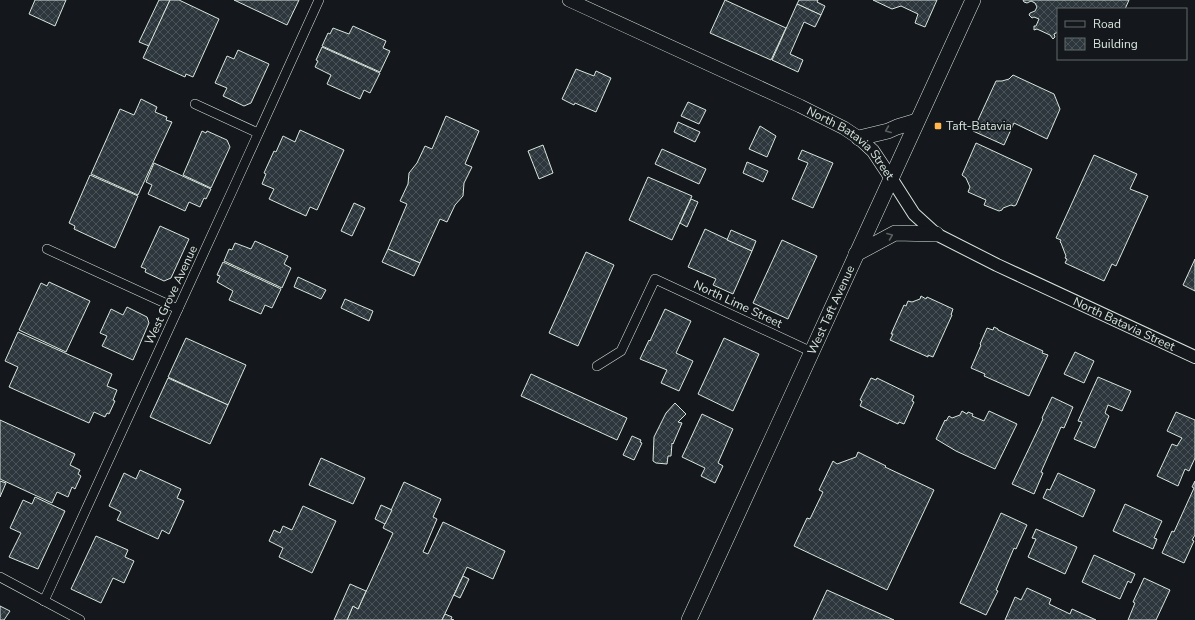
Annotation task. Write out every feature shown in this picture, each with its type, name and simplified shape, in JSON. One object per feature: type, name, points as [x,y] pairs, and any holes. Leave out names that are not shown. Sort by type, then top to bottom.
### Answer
[{"type":"main road","name":"North Batavia Street","points":[[569,0],[800,106],[844,128],[859,138],[873,151],[891,178]]},
{"type":"main road","name":"West Taft Avenue","points":[[689,620],[973,0]]},
{"type":"main road","points":[[859,138],[888,131],[917,121]]},
{"type":"main road","points":[[856,254],[895,233],[936,234]]},
{"type":"street","name":"West Grove Avenue","points":[[44,601],[319,0]]},
{"type":"street","points":[[195,104],[258,134]]},
{"type":"street","name":"North Batavia Street","points":[[891,178],[914,214],[936,234],[997,265],[1195,357]]},
{"type":"street","points":[[47,249],[178,309]]},
{"type":"street","name":"North Lime Street","points":[[597,366],[621,351],[655,279],[812,352]]},
{"type":"street","points":[[0,576],[80,620]]},
{"type":"building","points":[[35,0],[66,0],[55,26],[29,14]]},
{"type":"building","points":[[159,0],[170,0],[149,46],[139,42]]},
{"type":"building","points":[[170,0],[179,0],[219,19],[193,77],[186,74],[185,77],[143,58]]},
{"type":"building","points":[[234,0],[299,0],[287,25]]},
{"type":"building","points":[[725,0],[786,28],[771,60],[710,33]]},
{"type":"building","points":[[799,0],[818,0],[817,2],[825,6],[821,15],[797,4]]},
{"type":"building","points":[[873,0],[937,0],[925,27],[915,23],[918,14],[901,6],[892,9]]},
{"type":"building","points":[[1023,0],[1129,0],[1125,8],[1057,8],[1057,32],[1054,34],[1055,37],[1053,39],[1050,35],[1037,29],[1034,30],[1034,26],[1036,26],[1039,19],[1034,17],[1032,18],[1029,15],[1035,11],[1037,7],[1035,3],[1031,1],[1027,3]]},
{"type":"building","points":[[797,4],[821,15],[815,27],[804,22],[790,54],[803,60],[798,72],[772,60]]},
{"type":"building","points":[[353,26],[386,41],[383,48],[390,51],[380,72],[322,46],[328,33],[330,34],[333,28],[349,34]]},
{"type":"building","points":[[322,47],[380,73],[370,93],[364,90],[360,99],[327,84],[331,75],[315,67],[318,61],[316,60]]},
{"type":"building","points":[[238,50],[269,64],[251,103],[244,106],[223,96],[227,88],[215,83],[227,56],[234,59]]},
{"type":"building","points":[[576,69],[594,76],[596,71],[611,78],[596,112],[575,103],[574,105],[562,99]]},
{"type":"building","points":[[1013,75],[1054,94],[1060,109],[1047,139],[1014,123],[1004,145],[973,131],[996,81],[1009,79]]},
{"type":"building","points":[[141,99],[157,107],[155,112],[167,117],[166,120],[172,122],[138,195],[91,174],[120,109],[134,115]]},
{"type":"building","points":[[688,102],[706,110],[699,124],[681,116]]},
{"type":"building","points":[[446,116],[479,131],[465,164],[472,167],[464,183],[463,196],[455,205],[447,222],[440,219],[420,263],[388,249],[407,204],[400,201],[408,184],[409,173],[417,163],[425,146],[432,149]]},
{"type":"building","points":[[678,122],[700,132],[695,142],[674,132]]},
{"type":"building","points":[[760,126],[776,136],[767,157],[749,149]]},
{"type":"building","points":[[300,130],[344,150],[317,210],[310,207],[306,216],[269,199],[274,189],[262,184],[266,174],[264,173],[283,136],[295,142]]},
{"type":"building","points":[[202,131],[206,133],[207,131],[227,140],[230,147],[211,188],[183,175]]},
{"type":"building","points":[[976,143],[1032,169],[1016,205],[1011,205],[999,211],[984,205],[986,200],[968,192],[970,187],[966,178],[962,175]]},
{"type":"building","points":[[543,145],[553,173],[539,179],[528,151]]},
{"type":"building","points":[[662,149],[706,169],[699,184],[655,164]]},
{"type":"building","points":[[802,150],[833,163],[813,208],[792,199],[808,163],[798,159]]},
{"type":"building","points":[[1094,155],[1137,174],[1130,189],[1148,196],[1116,266],[1112,264],[1104,281],[1065,263],[1067,259],[1065,258],[1066,256],[1060,242],[1061,240],[1056,238]]},
{"type":"building","points":[[747,162],[768,171],[763,182],[743,173]]},
{"type":"building","points":[[154,163],[211,189],[206,199],[204,198],[200,207],[189,202],[185,211],[148,194],[152,185],[146,182]]},
{"type":"building","points":[[90,175],[138,196],[115,248],[74,229],[75,226],[69,223]]},
{"type":"building","points":[[648,177],[692,196],[672,240],[629,220]]},
{"type":"building","points":[[691,199],[698,202],[687,227],[680,223]]},
{"type":"building","points":[[354,203],[365,208],[352,236],[341,231]]},
{"type":"building","points":[[160,226],[189,239],[171,278],[164,281],[145,272],[146,269],[141,267]]},
{"type":"building","points":[[705,229],[752,251],[733,294],[713,285],[716,279],[688,267]]},
{"type":"building","points":[[731,230],[756,241],[752,251],[727,240]]},
{"type":"building","points":[[782,240],[817,256],[788,319],[753,303]]},
{"type":"building","points":[[255,241],[288,256],[284,264],[291,268],[282,288],[224,261],[229,249],[232,250],[235,243],[251,249]]},
{"type":"building","points":[[388,249],[420,263],[414,276],[382,262]]},
{"type":"building","points":[[586,252],[614,265],[578,346],[549,333]]},
{"type":"building","points":[[1195,259],[1195,291],[1183,285]]},
{"type":"building","points":[[223,262],[281,289],[272,308],[265,305],[261,314],[229,300],[233,291],[217,282],[220,276],[217,275]]},
{"type":"building","points":[[298,277],[326,290],[321,299],[294,287]]},
{"type":"building","points":[[49,282],[90,301],[66,352],[19,330],[41,283],[47,286]]},
{"type":"building","points":[[921,296],[926,299],[927,297],[953,309],[952,315],[933,357],[928,355],[928,357],[890,340],[893,334],[891,334],[904,305],[906,306],[908,301],[912,302],[920,299]]},
{"type":"building","points":[[345,299],[373,311],[369,321],[341,308]]},
{"type":"building","points":[[127,307],[147,317],[149,323],[133,360],[102,346],[107,336],[100,333],[111,309],[123,315]]},
{"type":"building","points":[[665,309],[691,321],[676,353],[693,361],[679,391],[661,383],[667,370],[640,359]]},
{"type":"building","points":[[994,327],[1043,351],[1042,353],[1048,355],[1029,396],[984,376],[985,374],[971,368],[987,328],[993,330]]},
{"type":"building","points":[[18,332],[112,374],[107,386],[117,390],[113,400],[115,401],[109,414],[107,413],[105,417],[94,412],[89,423],[9,387],[18,367],[5,361]]},
{"type":"building","points":[[186,338],[246,365],[228,405],[168,377]]},
{"type":"building","points":[[724,338],[759,354],[733,411],[698,394]]},
{"type":"building","points":[[1075,352],[1094,361],[1084,383],[1064,374]]},
{"type":"building","points":[[531,374],[627,418],[617,440],[521,396]]},
{"type":"building","points":[[1098,377],[1131,391],[1122,411],[1108,405],[1105,413],[1109,416],[1095,448],[1074,439],[1082,422],[1078,421]]},
{"type":"building","points":[[168,378],[228,405],[210,444],[150,417]]},
{"type":"building","points":[[871,378],[876,380],[877,378],[914,396],[912,401],[914,402],[904,424],[899,422],[898,424],[860,406],[862,401],[860,400]]},
{"type":"building","points":[[1052,397],[1073,407],[1064,428],[1061,427],[1041,472],[1043,473],[1034,494],[1012,484]]},
{"type":"building","points":[[675,403],[686,414],[678,422],[682,423],[673,444],[672,443],[671,456],[668,456],[667,464],[656,463],[653,461],[654,437],[666,413]]},
{"type":"building","points":[[962,411],[967,414],[968,412],[973,414],[972,416],[984,421],[989,411],[1017,424],[995,469],[956,451],[936,439],[945,420],[946,421],[949,416],[952,418],[960,415]]},
{"type":"building","points":[[1176,412],[1195,420],[1195,458],[1189,471],[1185,469],[1178,486],[1157,476],[1172,444],[1177,446],[1182,438],[1167,431]]},
{"type":"building","points":[[702,414],[733,429],[718,463],[723,466],[715,483],[701,476],[705,468],[682,457]]},
{"type":"building","points":[[0,420],[75,454],[70,465],[80,470],[78,474],[81,476],[75,489],[72,487],[68,497],[57,492],[52,503],[0,479]]},
{"type":"building","points":[[632,436],[641,440],[640,442],[642,443],[634,460],[623,455]]},
{"type":"building","points":[[858,452],[886,466],[885,467],[934,490],[887,590],[794,546],[807,518],[810,519],[823,492],[819,490],[833,461],[837,464],[856,457]]},
{"type":"building","points":[[321,458],[365,478],[353,504],[309,485]]},
{"type":"building","points":[[140,470],[181,489],[177,498],[184,501],[169,534],[162,530],[158,539],[117,520],[121,512],[109,506],[124,473],[136,479]]},
{"type":"building","points":[[1058,473],[1095,490],[1083,517],[1043,498],[1047,489],[1050,490]]},
{"type":"building","points":[[0,481],[6,483],[0,497]]},
{"type":"building","points":[[1195,481],[1195,535],[1192,540],[1194,541],[1184,563],[1162,553],[1172,531],[1174,532],[1194,488],[1192,487]]},
{"type":"building","points":[[404,482],[441,499],[433,517],[437,519],[423,552],[428,554],[443,522],[505,551],[493,579],[467,567],[442,620],[347,620],[353,606],[358,609],[393,533],[383,528]]},
{"type":"building","points":[[35,497],[65,511],[38,569],[9,557],[21,533],[10,528],[23,500],[32,504]]},
{"type":"building","points":[[1125,504],[1162,521],[1154,538],[1157,539],[1153,549],[1113,531]]},
{"type":"building","points":[[381,505],[392,510],[385,524],[375,519]]},
{"type":"building","points":[[303,506],[336,521],[312,573],[279,557],[283,548],[269,541],[274,530],[280,533],[283,526],[292,530]]},
{"type":"building","points":[[1001,513],[1027,525],[1016,549],[1014,548],[996,590],[998,591],[986,615],[960,603]]},
{"type":"building","points":[[1036,529],[1077,547],[1065,574],[1028,557],[1036,539],[1032,538]]},
{"type":"building","points":[[96,536],[128,550],[125,557],[134,561],[124,583],[113,578],[101,603],[71,589]]},
{"type":"building","points":[[1094,555],[1135,574],[1131,583],[1128,581],[1120,599],[1082,582]]},
{"type":"building","points":[[463,576],[469,579],[460,598],[454,595]]},
{"type":"building","points":[[1144,578],[1170,590],[1156,620],[1128,620],[1135,603],[1133,602]]},
{"type":"building","points":[[350,584],[366,591],[358,609],[353,606],[347,620],[334,620]]},
{"type":"building","points":[[1027,588],[1051,599],[1049,604],[1070,614],[1072,609],[1096,620],[1005,620],[1015,597],[1021,600]]},
{"type":"building","points":[[827,590],[894,620],[813,620]]},
{"type":"building","points":[[0,606],[10,611],[4,620],[0,620]]},
{"type":"building","points":[[445,614],[452,617],[451,619],[454,620],[442,620]]},
{"type":"place","name":"Taft-Batavia","points":[[938,126]]}]
